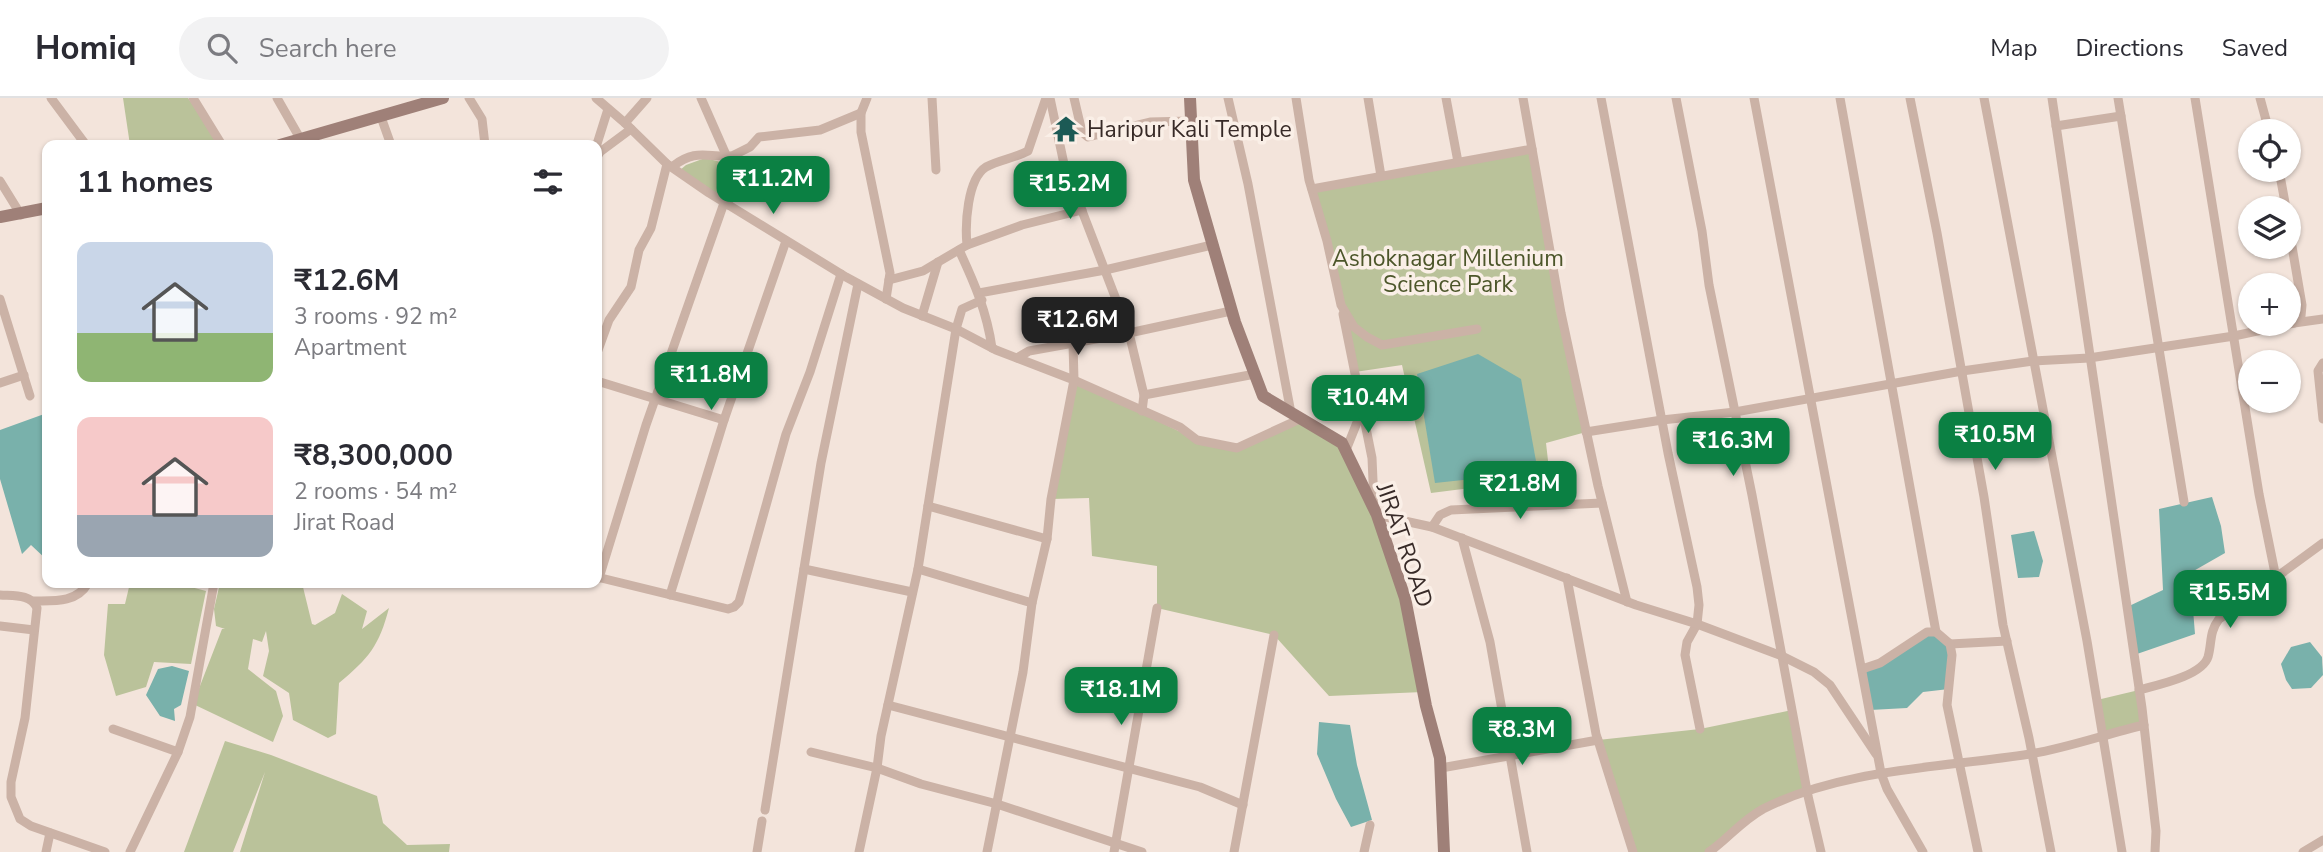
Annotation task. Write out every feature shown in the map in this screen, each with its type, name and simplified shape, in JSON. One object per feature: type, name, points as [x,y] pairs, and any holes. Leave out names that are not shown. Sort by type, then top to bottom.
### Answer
[{"type":"main road","points":[[307,140],[443,98]]},
{"type":"main road","name":"JIRAT ROAD","points":[[1190,98],[1194,180],[1231,310],[1263,396],[1342,443],[1376,511],[1405,598],[1424,699],[1440,758],[1444,852]]},
{"type":"main road","points":[[0,217],[42,209]]},
{"type":"street","points":[[51,98],[82,140]]},
{"type":"street","points":[[193,98],[219,140]]},
{"type":"street","points":[[277,98],[303,140]]},
{"type":"street","points":[[469,98],[482,119],[484,140]]},
{"type":"street","points":[[596,98],[670,165],[726,204],[858,284],[992,348],[1074,380],[1180,427],[1197,440],[1237,448],[1296,416],[1228,98]]},
{"type":"street","points":[[602,151],[628,126],[647,98]]},
{"type":"street","points":[[602,565],[655,399],[726,204],[729,156],[701,98]]},
{"type":"street","points":[[867,98],[861,113],[861,132],[889,280],[886,299]]},
{"type":"street","points":[[932,98],[936,170]]},
{"type":"street","points":[[1048,98],[1065,164],[1129,333],[1144,395],[1142,411]]},
{"type":"street","points":[[992,348],[989,323],[963,247],[971,190],[985,168],[1028,151],[1048,98]]},
{"type":"street","points":[[1074,98],[1082,132],[1088,137],[1150,122],[1191,121]]},
{"type":"street","points":[[1296,98],[1312,189],[1327,241],[1363,409],[1374,472],[1376,511],[1432,527],[1627,602],[1697,624],[1782,656],[1814,672],[1830,685],[1879,759]]},
{"type":"street","points":[[1368,98],[1381,176]]},
{"type":"street","points":[[1446,98],[1458,162]]},
{"type":"street","points":[[1523,98],[1561,313],[1602,503],[1627,602]]},
{"type":"street","points":[[1601,98],[1662,420],[1697,587],[1697,624],[1687,642],[1685,655],[1700,729]]},
{"type":"street","points":[[1676,98],[1807,792],[1821,852]]},
{"type":"street","points":[[1754,98],[1881,773],[1887,789],[1923,852]]},
{"type":"street","points":[[1840,98],[1936,632]]},
{"type":"street","points":[[1910,98],[1962,371],[2007,640],[2051,852]]},
{"type":"street","points":[[1984,98],[2122,852]]},
{"type":"street","points":[[2052,98],[2144,725],[2156,831],[2155,852]]},
{"type":"street","points":[[2118,98],[2184,502]]},
{"type":"street","points":[[2194,98],[2259,494],[2276,578]]},
{"type":"street","points":[[2260,98],[2266,119]]},
{"type":"street","points":[[598,140],[608,108]]},
{"type":"street","points":[[602,339],[609,320],[631,287],[639,250],[651,228],[670,165],[702,153],[729,156],[750,147],[759,137],[820,130],[861,113]]},
{"type":"street","points":[[2056,126],[2121,116]]},
{"type":"street","points":[[381,117],[389,140]]},
{"type":"street","points":[[1312,189],[1532,149]]},
{"type":"street","points":[[0,181],[21,215]]},
{"type":"street","points":[[889,280],[922,271],[963,247],[1022,226],[1082,210]]},
{"type":"street","points":[[670,595],[724,420],[786,241]]},
{"type":"street","points":[[859,852],[918,569],[956,329],[962,309],[980,297],[1212,245]]},
{"type":"street","points":[[922,316],[939,262]]},
{"type":"street","points":[[602,578],[728,609],[739,602],[786,434],[810,372],[841,274]]},
{"type":"street","points":[[765,810],[821,463],[858,284]]},
{"type":"street","points":[[0,299],[30,396]]},
{"type":"street","points":[[1341,306],[1354,327],[1382,345],[1477,329]]},
{"type":"street","points":[[1017,358],[1029,351],[1129,333],[1231,310]]},
{"type":"street","points":[[2301,322],[2323,319]]},
{"type":"street","points":[[1586,432],[1735,412],[1962,371],[2033,361],[2089,358],[2238,335]]},
{"type":"street","points":[[987,852],[1023,672],[1032,603],[1048,539],[1051,499],[1074,380],[1073,343]]},
{"type":"street","points":[[2323,363],[2318,371],[2323,419]]},
{"type":"street","points":[[1144,395],[1255,374]]},
{"type":"street","points":[[0,383],[24,375]]},
{"type":"street","points":[[602,383],[724,420]]},
{"type":"street","points":[[1346,450],[1363,409]]},
{"type":"street","points":[[1432,527],[1440,516],[1451,510],[1602,503]]},
{"type":"street","points":[[928,506],[1048,539]]},
{"type":"street","points":[[1462,538],[1490,642],[1527,852]]},
{"type":"street","points":[[2139,691],[2187,675],[2204,666],[2209,652],[2211,631],[2218,620],[2323,543]]},
{"type":"street","points":[[804,569],[912,592]]},
{"type":"street","points":[[918,569],[1032,603]]},
{"type":"street","points":[[1567,578],[1598,740],[1633,852]]},
{"type":"street","points":[[0,595],[34,601],[60,601],[85,588]]},
{"type":"street","points":[[130,852],[178,752],[190,717],[213,588]]},
{"type":"street","points":[[34,601],[37,608],[24,718],[11,782],[11,797],[20,819],[31,826],[106,852]]},
{"type":"street","points":[[1115,848],[1157,608]]},
{"type":"street","points":[[0,626],[34,629]]},
{"type":"street","points":[[1862,669],[1880,663],[1927,632],[1936,632],[1950,643],[2007,640]]},
{"type":"street","points":[[1234,852],[1274,635]]},
{"type":"street","points":[[1950,643],[1952,656],[1947,705],[1978,852]]},
{"type":"street","points":[[888,705],[1200,787],[1243,805]]},
{"type":"street","points":[[1714,851],[1739,824],[1762,810],[1807,792],[1881,773],[2032,754],[2144,725]]},
{"type":"street","points":[[113,729],[178,752]]},
{"type":"street","points":[[1441,768],[1598,740]]},
{"type":"street","points":[[811,752],[877,768],[921,784],[997,804],[1115,848],[1142,852]]},
{"type":"street","points":[[757,852],[762,821]]},
{"type":"street","points":[[1364,852],[1370,825]]},
{"type":"street","points":[[46,852],[50,832]]},
{"type":"street","points":[[2303,852],[2323,840]]},
{"type":"green space","points":[[123,98],[188,98],[217,140],[129,140]]},
{"type":"green space","name":"Ashoknagar Millenium Science Park","points":[[1532,149],[1586,432],[1546,443],[1550,478],[1431,493],[1402,365],[1355,372],[1312,189]]},
{"type":"green space","points":[[705,158],[721,162],[732,161],[727,203],[679,171],[686,165]]},
{"type":"green space","points":[[1074,380],[1197,440],[1237,448],[1300,419],[1342,443],[1385,538],[1423,692],[1329,696],[1274,635],[1157,608],[1157,566],[1092,556],[1089,498],[1051,499]]},
{"type":"green space","points":[[129,588],[195,588],[206,591],[191,664],[154,662],[146,687],[116,696],[104,655],[108,604],[125,604]]},
{"type":"green space","points":[[219,588],[303,588],[312,624],[315,625],[335,613],[342,594],[367,611],[362,629],[389,608],[372,650],[339,683],[336,734],[328,738],[293,720],[289,693],[263,676],[269,651],[266,631],[262,642],[253,639],[248,669],[276,691],[283,716],[273,742],[193,704],[222,629],[225,629],[216,626],[214,609]]},
{"type":"green space","points":[[2139,690],[2144,725],[2102,734],[2097,700]]},
{"type":"green space","points":[[1792,710],[1807,792],[1762,810],[1709,852],[1633,852],[1598,740],[1700,729]]},
{"type":"green space","points":[[225,741],[271,755],[377,796],[383,823],[407,845],[450,844],[449,852],[240,852],[265,772],[233,852],[184,852]]},
{"type":"water","points":[[1478,354],[1521,379],[1538,472],[1435,483],[1417,374]]},
{"type":"water","points":[[42,415],[42,555],[31,545],[22,554],[0,479],[0,430]]},
{"type":"water","points":[[2212,497],[2221,526],[2225,553],[2190,573],[2195,634],[2134,655],[2127,607],[2163,590],[2159,509]]},
{"type":"water","points":[[2034,531],[2043,561],[2039,577],[2018,578],[2011,535]]},
{"type":"water","points":[[1927,632],[1950,644],[1949,689],[1923,692],[1907,708],[1870,710],[1862,669]]},
{"type":"water","points":[[2310,642],[2322,657],[2323,675],[2311,688],[2292,689],[2281,664],[2291,647]]},
{"type":"water","points":[[172,666],[189,671],[181,705],[174,709],[175,721],[160,716],[146,695],[158,669]]},
{"type":"water","points":[[1319,722],[1350,725],[1357,765],[1372,820],[1351,827],[1317,754]]},
{"type":"place","name":"Haripur Kali Temple","points":[[1066,129]]}]
